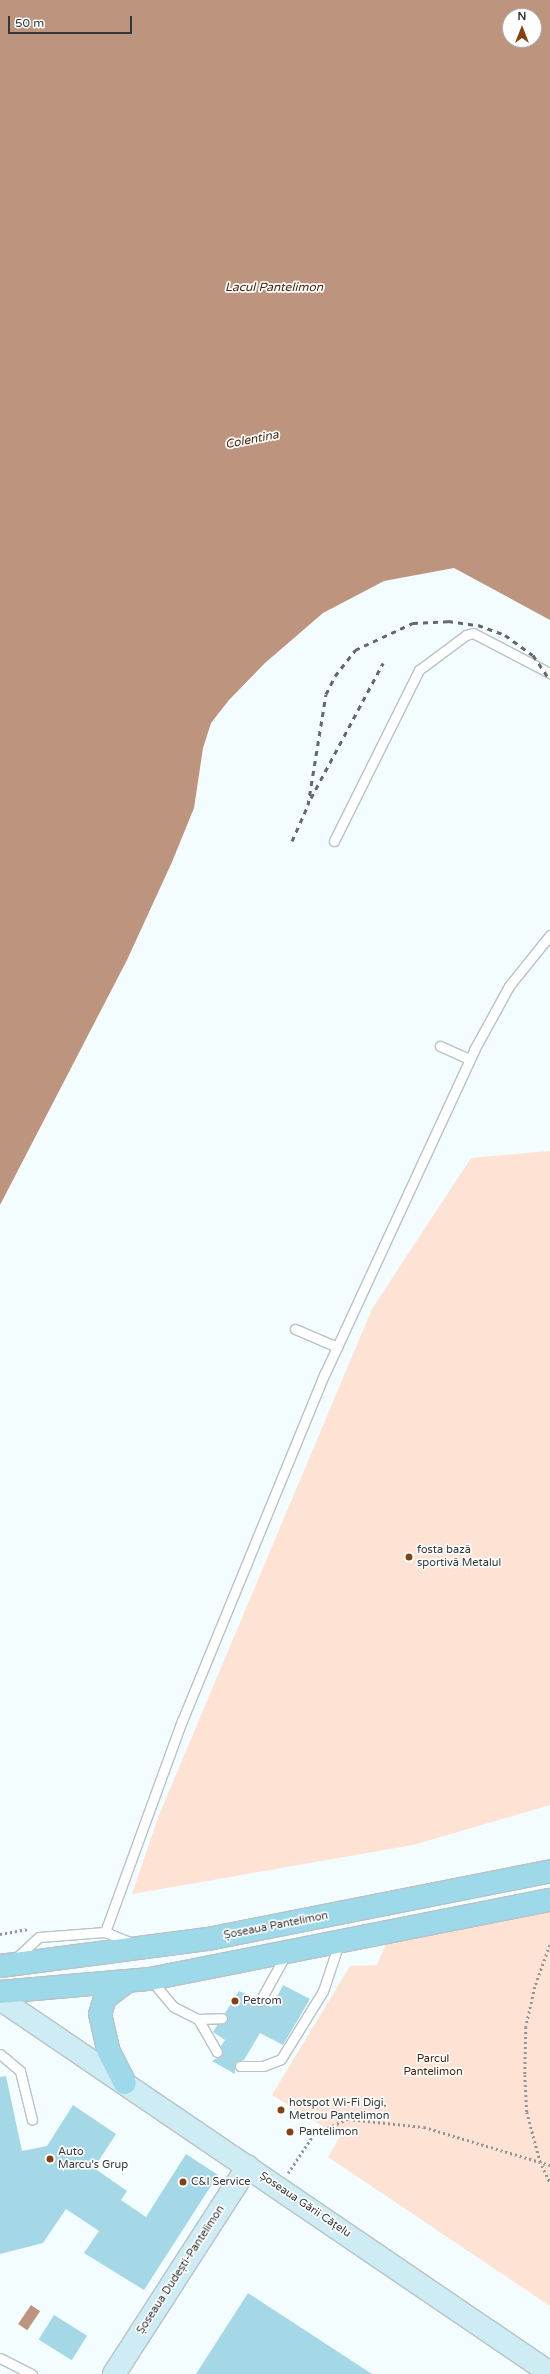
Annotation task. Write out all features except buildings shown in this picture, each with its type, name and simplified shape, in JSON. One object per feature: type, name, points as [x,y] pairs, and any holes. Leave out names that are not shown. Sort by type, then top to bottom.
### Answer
[{"type":"main road","name":"Șoseaua Pantelimon","points":[[4,1970],[147,1949],[550,1871]]},
{"type":"main road","points":[[0,1992],[125,1983],[150,1979],[286,1954],[550,1900]]},
{"type":"main road","points":[[125,1983],[105,1998],[100,2014],[103,2037],[125,2084]]},
{"type":"main road","name":"Șoseaua Gării Cățelu","points":[[0,1999],[248,2166],[550,2373]]},
{"type":"main road","name":"Șoseaua Dudești-Pantelimon","points":[[114,2374],[248,2166]]},
{"type":"lane","points":[[334,841],[419,670],[466,635],[473,633],[550,673]]},
{"type":"lane","points":[[105,1932],[182,1721],[337,1346],[469,1059],[509,986],[550,935]]},
{"type":"lane","points":[[440,1046],[469,1059]]},
{"type":"lane","points":[[295,1329],[337,1346]]},
{"type":"lane","points":[[4,1970],[39,1937],[105,1932],[147,1949]]},
{"type":"lane","points":[[240,2066],[263,2066],[281,2059],[322,1991],[339,1943]]},
{"type":"lane","points":[[260,2001],[286,1954]]},
{"type":"lane","points":[[150,1979],[174,2007],[198,2019],[222,2018]]},
{"type":"lane","points":[[198,2019],[217,2052]]},
{"type":"lane","points":[[0,2054],[20,2071],[32,2120]]},
{"type":"lane","points":[[0,2358],[32,2374]]},
{"type":"path","points":[[0,1934],[36,1928]]},
{"type":"path","points":[[550,1945],[535,1987],[526,2027],[527,2112],[540,2161],[550,2182]]},
{"type":"path","points":[[280,2188],[314,2134],[348,2119],[424,2127],[550,2165]]},
{"type":"green space","name":"fosta bază sportivă Metalul","points":[[550,1151],[550,1805],[413,1845],[132,1894],[159,1815],[372,1309],[471,1158]]},
{"type":"green space","name":"Parcul Pantelimon","points":[[550,1911],[550,2306],[328,2157],[340,2137],[272,2095],[350,1966],[377,1965],[386,1943]]},
{"type":"water","name":"Lacul Pantelimon","points":[[0,0],[550,0],[550,620],[454,568],[384,581],[323,613],[265,663],[229,700],[211,723],[203,748],[194,808],[172,862],[127,960],[0,1205]]},
{"type":"water","points":[[31,2305],[40,2311],[27,2330],[18,2324]]},
{"type":"railway","points":[[292,841],[308,805],[326,694],[335,676],[355,650],[413,623],[448,621],[478,625],[505,635],[533,655],[550,680]]},
{"type":"railway","points":[[311,798],[383,663]]},
{"type":"place","name":"fosta bază sportivă Metalul","points":[[409,1557]]},
{"type":"place","name":"Petrom","points":[[235,2001]]},
{"type":"place","name":"hotspot Wi-Fi Digi, Metrou Pantelimon","points":[[281,2110]]},
{"type":"place","name":"Pantelimon","points":[[290,2132]]},
{"type":"place","name":"Auto Marcu's Grup","points":[[50,2159]]},
{"type":"place","name":"C&I Service","points":[[183,2182]]},
{"type":"water label","name":"Colentina","points":[[252,440]]}]
